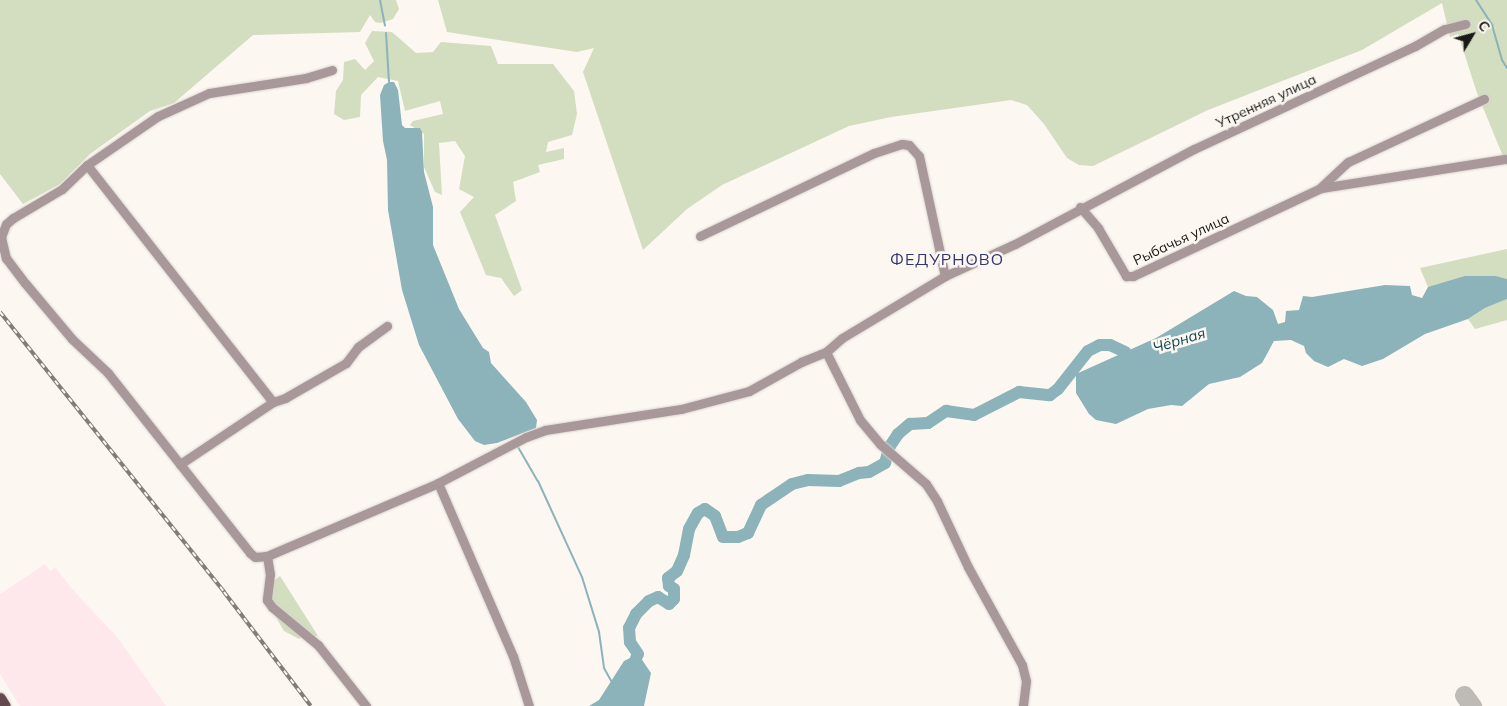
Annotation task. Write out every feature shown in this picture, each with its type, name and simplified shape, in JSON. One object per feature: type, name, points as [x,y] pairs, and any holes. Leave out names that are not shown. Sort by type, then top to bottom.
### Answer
[{"type":"main road","points":[[0,698],[5,706]]},
{"type":"street","name":"Утренняя улица","points":[[267,556],[438,483],[526,436],[545,430],[681,408],[739,395],[801,362],[826,352],[842,338],[945,276],[1015,244],[1080,207],[1143,177],[1194,149],[1415,46],[1445,30],[1464,24]]},
{"type":"street","points":[[332,70],[306,78],[209,93],[158,116],[87,166],[62,189],[6,224],[1,237],[6,258],[25,283],[72,339],[108,373],[250,553],[255,557],[267,556],[270,574],[267,600],[272,607],[318,645],[366,706]]},
{"type":"street","points":[[1321,188],[1348,162],[1484,99]]},
{"type":"street","points":[[700,236],[874,153],[902,144],[909,145],[918,156],[945,276]]},
{"type":"street","points":[[1321,188],[1505,160]]},
{"type":"street","points":[[87,166],[273,402]]},
{"type":"street","name":"Рыбачья улица","points":[[1080,207],[1098,228],[1126,276],[1133,276],[1321,188]]},
{"type":"street","points":[[180,464],[273,402],[285,398],[346,363],[358,346],[387,326]]},
{"type":"street","points":[[826,352],[851,406],[860,420],[880,444],[926,484],[937,500],[968,567],[1025,673],[1026,689],[1023,706]]},
{"type":"street","points":[[438,483],[513,656],[529,706]]},
{"type":"shaded area","points":[[45,564],[50,571],[55,567],[72,589],[117,637],[166,706],[20,706],[0,674],[0,594]]},
{"type":"green space","points":[[0,0],[396,0],[399,9],[393,19],[380,23],[375,22],[370,15],[360,32],[253,35],[174,103],[150,111],[90,154],[60,184],[23,204],[0,174]]},
{"type":"green space","points":[[438,0],[1507,0],[1507,166],[1477,93],[1458,34],[1450,37],[1442,3],[1362,50],[1208,110],[1093,166],[1079,165],[1067,158],[1044,124],[1027,105],[1011,100],[891,117],[849,126],[722,185],[687,209],[643,250],[583,72],[594,48],[577,52],[447,32]]},
{"type":"green space","points":[[372,31],[392,32],[416,53],[433,52],[441,42],[491,46],[498,64],[553,64],[574,91],[577,114],[572,135],[548,142],[546,152],[564,148],[564,159],[538,165],[540,172],[513,182],[516,201],[495,215],[522,290],[514,296],[501,278],[486,275],[460,212],[474,197],[459,189],[465,156],[455,141],[439,143],[442,195],[435,192],[424,167],[424,134],[410,125],[413,121],[443,114],[440,101],[405,111],[398,81],[378,77],[361,95],[360,117],[344,120],[334,114],[336,91],[343,80],[344,62],[355,59],[365,70],[374,61],[365,43]]},
{"type":"green space","points":[[1507,249],[1507,279],[1496,276],[1428,287],[1420,268]]},
{"type":"green space","points":[[1507,299],[1507,320],[1475,329],[1468,319],[1485,308]]},
{"type":"green space","points":[[280,576],[318,636],[303,635],[299,639],[284,631],[273,612],[270,595],[273,582]]},
{"type":"water","points":[[394,82],[398,90],[402,125],[405,128],[420,128],[422,132],[424,172],[433,207],[433,245],[459,309],[483,348],[489,352],[491,363],[526,402],[537,420],[536,428],[497,443],[484,445],[475,441],[458,419],[419,345],[402,290],[388,210],[387,160],[383,141],[380,95],[384,85]]},
{"type":"water","points":[[1465,276],[1496,276],[1507,279],[1507,299],[1485,308],[1468,319],[1425,334],[1383,359],[1362,366],[1344,359],[1328,367],[1314,361],[1306,353],[1304,346],[1291,340],[1274,341],[1262,363],[1240,377],[1209,384],[1182,406],[1171,405],[1148,409],[1116,424],[1096,420],[1089,414],[1076,393],[1076,374],[1156,338],[1234,291],[1246,296],[1257,297],[1273,310],[1278,324],[1285,322],[1286,311],[1299,310],[1303,296],[1312,297],[1385,285],[1410,286],[1412,295],[1422,298],[1428,287]]},
{"type":"water","points":[[638,654],[651,673],[644,706],[589,706],[599,700],[624,661]]},
{"type":"waterway","points":[[380,0],[385,26]]},
{"type":"waterway","points":[[1476,0],[1492,25],[1502,60],[1507,68]]},
{"type":"waterway","points":[[386,33],[389,82]]},
{"type":"waterway","name":"Чёрная","points":[[631,671],[638,654],[630,642],[629,628],[636,614],[649,601],[658,597],[669,604],[674,599],[674,589],[669,586],[668,578],[677,571],[684,555],[689,529],[698,513],[705,509],[715,516],[723,537],[738,537],[748,533],[761,505],[792,484],[808,480],[839,481],[859,473],[869,472],[885,463],[890,446],[898,434],[910,424],[928,423],[946,411],[974,415],[1019,392],[1050,395],[1058,389],[1088,351],[1100,345],[1110,345],[1125,352]]},
{"type":"waterway","points":[[518,447],[538,481],[582,577],[599,632],[604,668],[613,684]]},
{"type":"taxiway","points":[[1464,695],[1472,706]]},
{"type":"railway","points":[[0,312],[224,592],[311,706]]},
{"type":"district","name":"ФЕДУРНОВО","points":[[947,259]]}]
